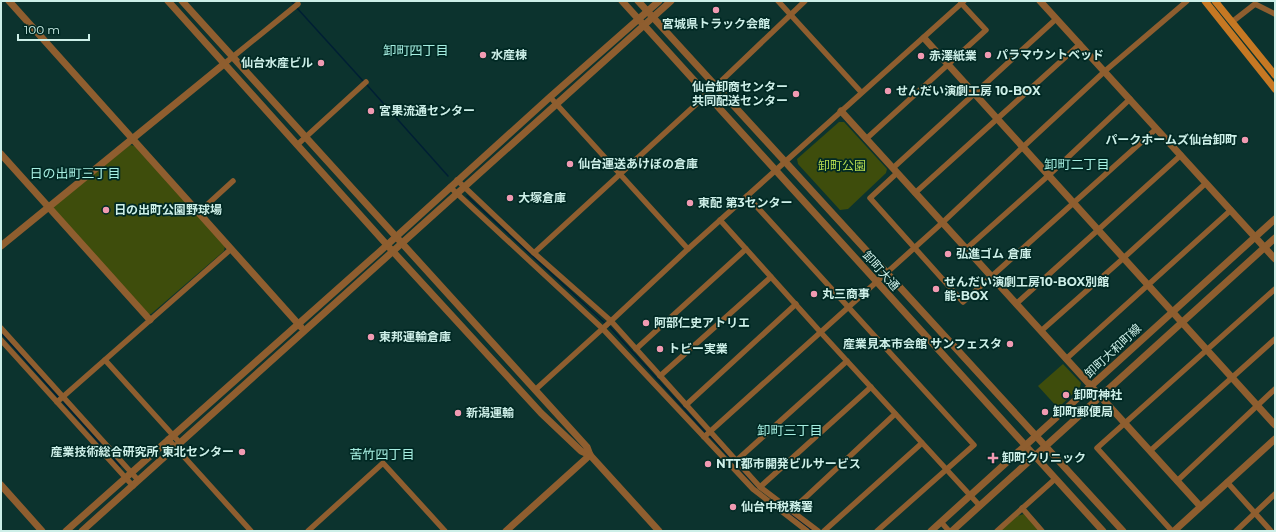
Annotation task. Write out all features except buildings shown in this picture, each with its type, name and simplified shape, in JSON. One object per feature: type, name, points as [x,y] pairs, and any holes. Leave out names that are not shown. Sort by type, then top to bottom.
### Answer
[{"type":"main road","points":[[1205,1],[1275,89]]},
{"type":"main road","points":[[1215,1],[1275,75]]},
{"type":"street","points":[[9,1],[305,331]]},
{"type":"street","points":[[168,1],[393,252],[541,413],[581,452],[590,455]]},
{"type":"street","points":[[182,1],[535,390],[586,447],[590,455],[659,531]]},
{"type":"street","name":"卸町大通","points":[[622,1],[1103,531]]},
{"type":"street","points":[[638,1],[1124,531]]},
{"type":"street","points":[[66,531],[659,1]]},
{"type":"street","points":[[82,531],[393,252],[401,242],[671,1]]},
{"type":"street","points":[[778,1],[861,92]]},
{"type":"street","points":[[534,253],[716,86],[805,1]]},
{"type":"street","points":[[1040,1],[1275,258]]},
{"type":"street","points":[[704,437],[877,283],[1105,71],[1187,1]]},
{"type":"street","points":[[535,390],[840,111],[963,2],[986,30],[866,139]]},
{"type":"street","points":[[1232,22],[1255,4],[1275,14]]},
{"type":"street","points":[[1,246],[296,6]]},
{"type":"street","points":[[1056,19],[974,93],[895,171],[870,198],[963,302],[1156,129]]},
{"type":"street","points":[[924,38],[1275,425]]},
{"type":"street","points":[[915,193],[1080,44]]},
{"type":"street","points":[[297,145],[364,83]]},
{"type":"street","points":[[550,97],[688,249]]},
{"type":"street","points":[[966,249],[1049,175],[1130,99]]},
{"type":"street","points":[[840,111],[1200,506]]},
{"type":"street","points":[[1,154],[150,320]]},
{"type":"street","points":[[1016,304],[1181,155]]},
{"type":"street","points":[[457,180],[607,325],[704,437],[754,489],[806,531]]},
{"type":"street","points":[[198,213],[233,181]]},
{"type":"street","points":[[1041,331],[1206,183]]},
{"type":"street","points":[[450,187],[456,194],[636,349],[760,486],[818,531]]},
{"type":"street","points":[[747,196],[974,446],[877,531]]},
{"type":"street","points":[[1066,359],[1231,210]]},
{"type":"street","name":"卸町大和町線","points":[[931,531],[1275,219]]},
{"type":"street","points":[[720,220],[980,506]]},
{"type":"street","name":"卸町大和町線","points":[[952,531],[1275,238]]},
{"type":"street","points":[[57,402],[231,249]]},
{"type":"street","points":[[636,349],[746,249]]},
{"type":"street","points":[[660,376],[771,277]]},
{"type":"street","points":[[1275,289],[1097,448],[1173,531],[1275,439]]},
{"type":"street","points":[[686,405],[796,304]]},
{"type":"street","points":[[1,328],[131,472],[135,483]]},
{"type":"street","points":[[1150,451],[1275,339]]},
{"type":"street","points":[[1,340],[125,478],[135,483]]},
{"type":"street","points":[[105,360],[251,531]]},
{"type":"street","points":[[737,460],[847,361]]},
{"type":"street","points":[[760,486],[871,387]]},
{"type":"street","points":[[1177,481],[1257,405],[1275,390]]},
{"type":"street","points":[[791,511],[895,414]]},
{"type":"street","points":[[824,531],[922,443]]},
{"type":"street","points":[[506,531],[590,455]]},
{"type":"street","points":[[308,531],[383,463],[445,531]]},
{"type":"street","points":[[997,531],[1055,479]]},
{"type":"street","points":[[1227,482],[1271,531]]},
{"type":"street","points":[[1,485],[42,531]]},
{"type":"street","points":[[1236,531],[1275,494]]},
{"type":"street","points":[[1022,508],[1042,531]]},
{"type":"street","points":[[941,522],[949,531]]},
{"type":"green space","name":"卸町公園","points":[[839,122],[844,122],[887,169],[886,173],[848,209],[840,210],[798,164],[797,159]]},
{"type":"green space","points":[[130,145],[135,146],[225,246],[224,251],[151,314],[148,314],[54,210],[54,206]]},
{"type":"green space","points":[[1063,364],[1081,383],[1080,387],[1058,408],[1038,386]]},
{"type":"green space","points":[[1024,514],[1039,531],[1000,531],[1017,516]]},
{"type":"waterway","points":[[291,1],[295,5]]},
{"type":"waterway","points":[[297,8],[364,82]]},
{"type":"waterway","points":[[367,85],[448,176]]},
{"type":"waterway","points":[[467,196],[606,324]]},
{"type":"waterway","points":[[609,326],[706,433]]},
{"type":"waterway","points":[[1,333],[58,397]]},
{"type":"waterway","points":[[63,402],[120,466]]},
{"type":"waterway","points":[[709,435],[758,488]]},
{"type":"waterway","points":[[784,509],[813,531]]},
{"type":"place","name":"宮城県トラック会館","points":[[716,10]]},
{"type":"place","name":"水産棟","points":[[483,55]]},
{"type":"place","name":"パラマウントベッド","points":[[988,55]]},
{"type":"place","name":"赤澤紙業","points":[[921,56]]},
{"type":"place","name":"仙台水産ビル","points":[[321,63]]},
{"type":"place","name":"せんだい演劇工房 10-BOX","points":[[888,91]]},
{"type":"place","name":"仙台卸商センター 共同配送センター","points":[[796,94]]},
{"type":"place","name":"宮果流通センター","points":[[371,111]]},
{"type":"place","name":"パークホームズ仙台卸町","points":[[1245,140]]},
{"type":"place","name":"仙台運送あけぼの倉庫","points":[[570,164]]},
{"type":"place","name":"大塚倉庫","points":[[510,198]]},
{"type":"place","name":"東配 第3センター","points":[[690,203]]},
{"type":"place","name":"日の出町公園野球場","points":[[106,210]]},
{"type":"place","name":"弘進ゴム 倉庫","points":[[948,254]]},
{"type":"place","name":"せんだい演劇工房10-BOX別館 能-BOX","points":[[936,289]]},
{"type":"place","name":"丸三商事","points":[[814,294]]},
{"type":"place","name":"阿部仁史アトリエ","points":[[646,323]]},
{"type":"place","name":"東邦運輸倉庫","points":[[371,337]]},
{"type":"place","name":"産業見本市会館 サンフェスタ","points":[[1010,344]]},
{"type":"place","name":"トビー実業","points":[[660,349]]},
{"type":"place","name":"卸町神社","points":[[1066,395]]},
{"type":"place","name":"卸町郵便局","points":[[1045,412]]},
{"type":"place","name":"新潟運輸","points":[[458,413]]},
{"type":"place","name":"産業技術総合研究所 東北センター","points":[[242,452]]},
{"type":"place","name":"卸町クリニック","points":[[993,458]]},
{"type":"place","name":"NTT都市開発ビルサービス","points":[[708,464]]},
{"type":"place","name":"仙台中税務署","points":[[733,507]]},
{"type":"district","name":"卸町四丁目","points":[[416,50]]},
{"type":"district","name":"卸町二丁目","points":[[1077,164]]},
{"type":"district","name":"日の出町三丁目","points":[[75,173]]},
{"type":"district","name":"卸町三丁目","points":[[790,430]]},
{"type":"district","name":"苦竹四丁目","points":[[382,454]]}]
